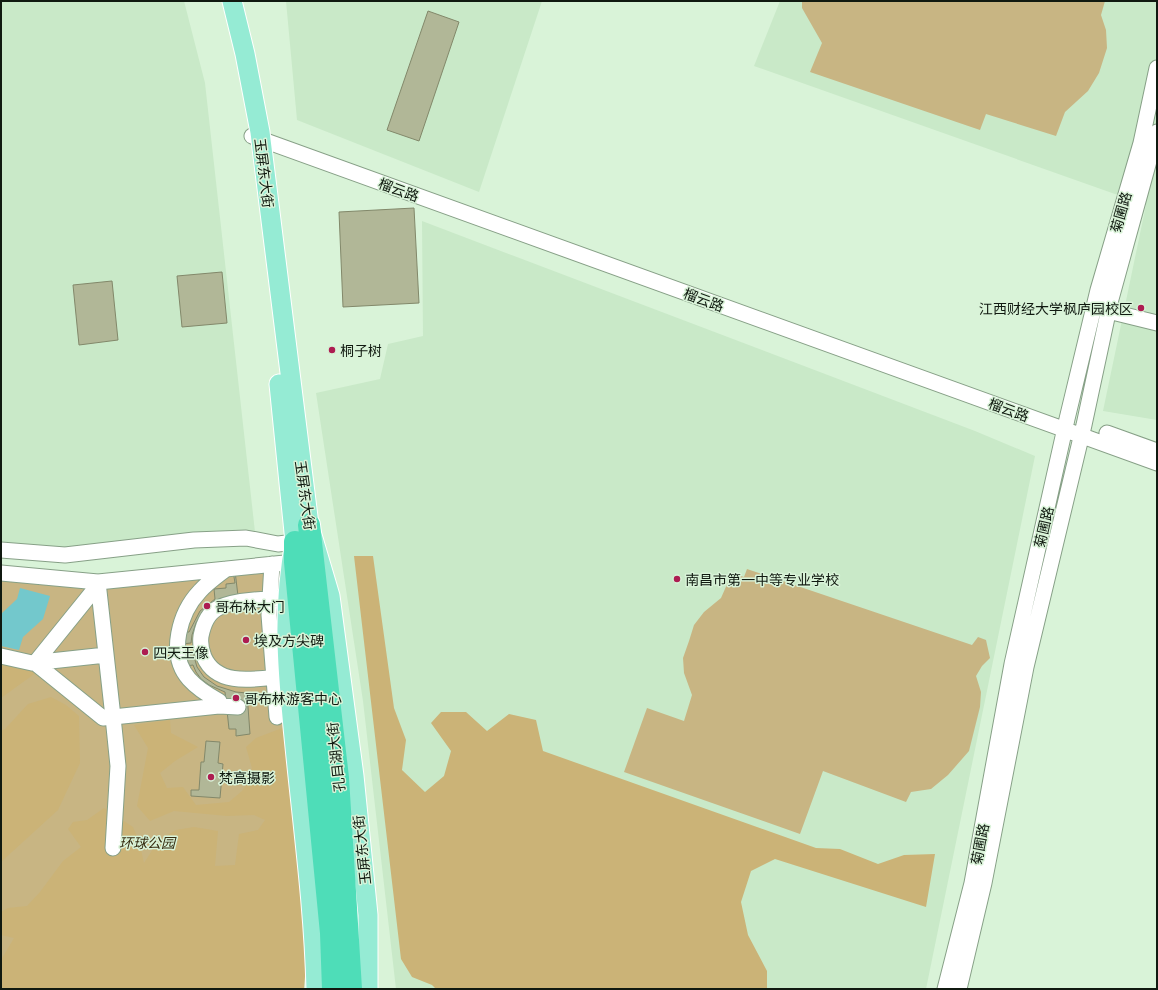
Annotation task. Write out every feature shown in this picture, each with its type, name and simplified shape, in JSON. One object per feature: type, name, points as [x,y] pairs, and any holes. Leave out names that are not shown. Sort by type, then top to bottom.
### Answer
[{"type":"highway","name":"孔目湖大街","points":[[309,525],[298,557],[331,933],[333,989]]},
{"type":"highway","name":"孔目湖大街","points":[[298,557],[338,778],[351,989]]},
{"type":"main road","name":"玉屏东大街","points":[[222,1],[256,134],[272,312],[298,557],[279,599],[286,618],[280,676],[315,939],[316,989]]},
{"type":"main road","name":"玉屏东大街","points":[[232,1],[245,54],[309,525],[330,596],[354,776],[368,915],[368,989]]},
{"type":"street","name":"菊圃路","points":[[944,989],[972,883],[1012,664],[1066,424],[1098,290],[1140,143],[1157,68]]},
{"type":"street","name":"菊圃路","points":[[959,989],[984,883],[1026,667],[1082,430],[1108,311],[1157,132]]},
{"type":"street","name":"榴云路","points":[[256,134],[1066,424],[1157,463]]},
{"type":"street","points":[[1135,210],[1157,157]]},
{"type":"street","points":[[1108,311],[1157,323]]},
{"type":"street","name":"榴云路","points":[[1082,430],[1157,451]]},
{"type":"street","points":[[1,550],[65,555],[194,540],[246,538],[278,544],[298,557]]},
{"type":"street","points":[[1,573],[98,583],[272,564],[298,557]]},
{"type":"street","points":[[272,564],[279,599],[228,605],[217,609],[209,616],[203,627],[201,638],[203,654],[209,667],[218,674],[248,680],[280,676],[277,717]]},
{"type":"street","points":[[220,706],[219,701],[200,689],[188,678],[181,665],[178,649],[182,620],[189,606],[200,590],[226,569]]},
{"type":"street","points":[[98,583],[118,766],[113,848]]},
{"type":"street","points":[[35,663],[98,583]]},
{"type":"street","points":[[1,656],[35,663],[106,656]]},
{"type":"street","points":[[35,663],[104,718],[220,706],[238,707]]},
{"type":"shaded area","points":[[1,1],[184,1],[205,83],[256,541],[130,550],[1,545]]},
{"type":"shaded area","points":[[286,1],[542,1],[479,192],[297,120]]},
{"type":"shaded area","name":"江西财经大学枫庐园校区","points":[[780,1],[1157,1],[1157,420],[1103,411],[1146,205],[754,66]]},
{"type":"shaded area","name":"南昌市第一中等专业学校","points":[[422,221],[975,431],[1035,456],[926,989],[396,989],[363,701],[316,393],[380,379],[388,344],[423,336]]},
{"type":"shaded area","points":[[354,556],[373,556],[394,708],[406,740],[402,770],[425,792],[444,776],[451,751],[431,723],[441,712],[466,712],[487,731],[509,714],[536,720],[543,751],[816,848],[840,849],[878,864],[904,855],[935,854],[926,907],[775,859],[751,871],[741,902],[748,935],[767,971],[767,989],[436,989],[432,985],[412,977],[401,959]]},
{"type":"shaded area","points":[[1,662],[31,669],[37,672],[1,698]]},
{"type":"shaded area","points":[[51,697],[66,705],[79,716],[80,763],[58,810],[1,862],[1,731],[5,729],[28,704]]},
{"type":"shaded area","points":[[170,720],[171,733],[198,747],[175,761],[160,773],[167,788],[183,787],[196,805],[229,802],[242,791],[249,781],[252,768],[246,747],[256,738],[290,725],[310,969],[305,977],[304,989],[1,989],[1,960],[14,938],[1,935],[1,912],[8,908],[27,906],[40,892],[63,861],[81,847],[68,829],[73,822],[87,820],[104,808],[133,827],[139,841],[144,863],[158,841],[176,830],[194,827],[218,831],[215,866],[235,865],[239,834],[258,830],[265,820],[254,815],[227,816],[174,811],[150,821],[137,806],[148,748],[134,725]]},
{"type":"green space","points":[[802,1],[1105,1],[1101,15],[1106,30],[1107,48],[1099,73],[1088,91],[1065,112],[1056,136],[986,114],[980,130],[810,72],[822,43],[802,8]]},
{"type":"green space","points":[[747,569],[972,645],[978,637],[986,640],[990,658],[982,666],[976,676],[981,692],[980,707],[969,751],[948,775],[931,789],[911,792],[906,802],[823,771],[800,834],[624,772],[647,708],[684,721],[692,695],[684,673],[683,658],[694,625],[704,612],[721,598],[732,573],[744,577]]},
{"type":"green space","name":"环球公园","points":[[235,570],[281,572],[301,934],[1,989],[1,577]]},
{"type":"water","points":[[20,588],[50,596],[43,619],[23,637],[19,650],[1,646],[1,614],[17,599]]},
{"type":"building","points":[[428,11],[459,22],[419,141],[387,130]]},
{"type":"building","points":[[414,208],[419,303],[343,307],[339,212]]},
{"type":"building","points":[[222,272],[227,323],[182,327],[177,276]]},
{"type":"building","points":[[112,281],[118,340],[79,345],[73,285]]},
{"type":"building","name":"哥布林大门","points":[[233,571],[235,571],[238,596],[214,602],[203,612],[196,623],[191,643],[181,644],[182,632],[189,632],[200,611],[215,599],[214,589],[226,588],[226,584],[235,583]]},
{"type":"building","name":"哥布林游客中心","points":[[193,653],[197,667],[204,677],[217,686],[236,692],[247,693],[250,734],[236,736],[236,729],[229,729],[225,692],[209,685],[201,679],[193,665],[186,666],[183,654]]},
{"type":"building","name":"梵高摄影","points":[[206,741],[220,742],[218,763],[223,764],[220,798],[191,796],[191,790],[199,790],[201,762],[204,762]]},
{"type":"place","name":"江西财经大学枫庐园校区","points":[[1141,308]]},
{"type":"place","name":"桐子树","points":[[332,350]]},
{"type":"place","name":"南昌市第一中等专业学校","points":[[677,579]]},
{"type":"place","name":"哥布林大门","points":[[207,606]]},
{"type":"place","name":"埃及方尖碑","points":[[246,640]]},
{"type":"place","name":"四天王像","points":[[145,652]]},
{"type":"place","name":"哥布林游客中心","points":[[236,698]]},
{"type":"place","name":"梵高摄影","points":[[211,777]]}]
